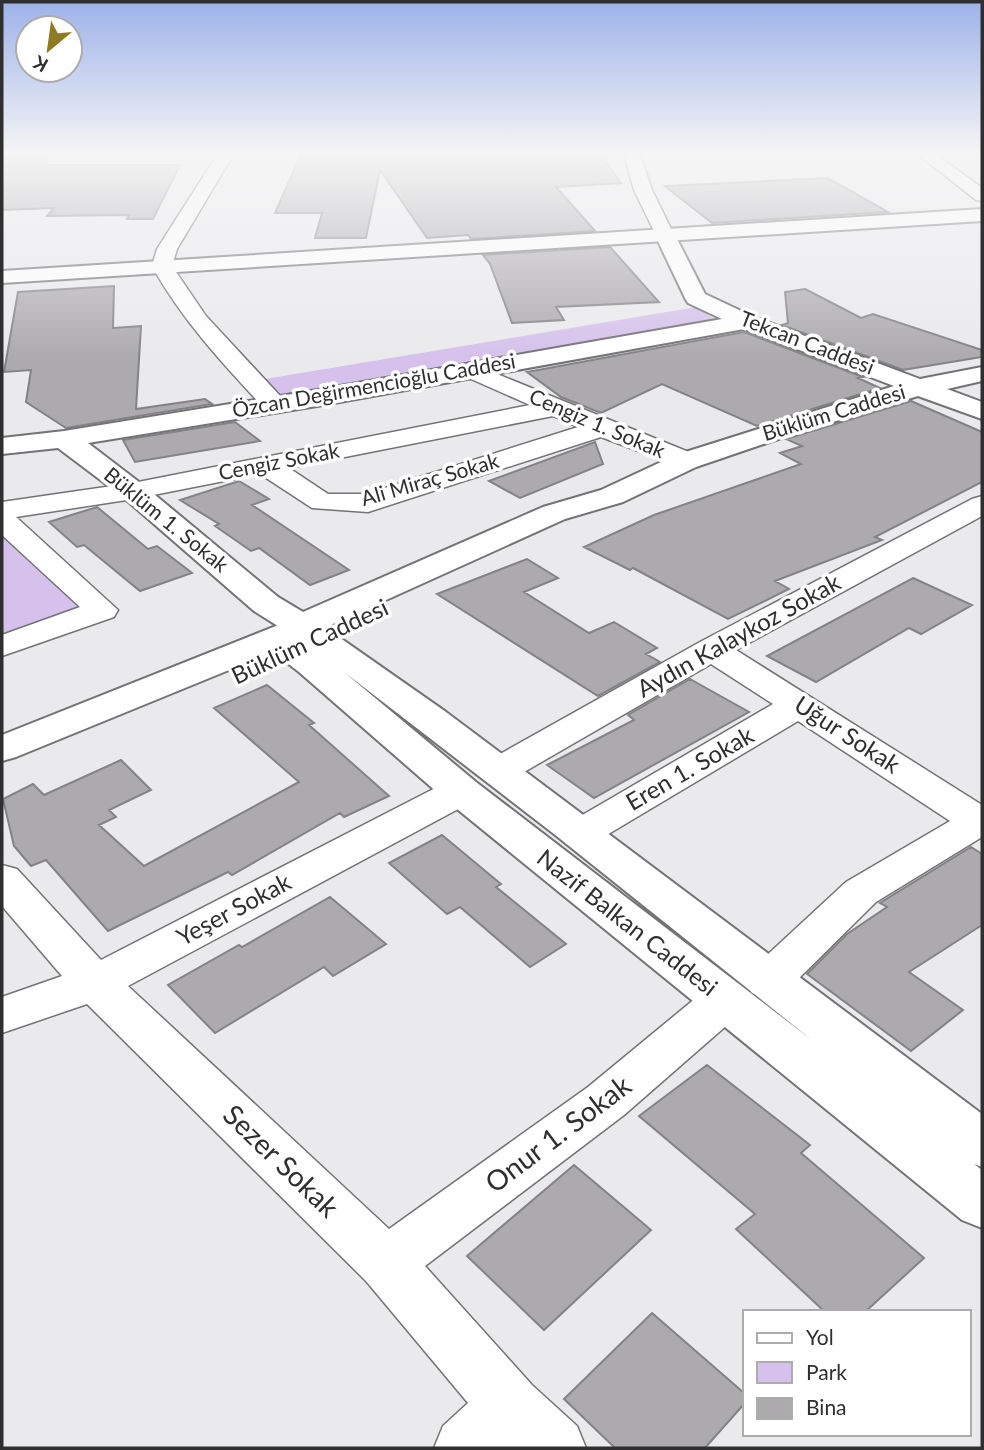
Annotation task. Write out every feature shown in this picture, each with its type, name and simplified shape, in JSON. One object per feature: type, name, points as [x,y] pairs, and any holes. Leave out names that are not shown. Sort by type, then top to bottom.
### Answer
[{"type":"main road","points":[[2,277],[872,223]]},
{"type":"main road","name":"Tekcan Caddesi","points":[[666,237],[696,298],[746,322],[922,386],[982,411]]},
{"type":"main road","name":"Özcan Değirmencioğlu Caddesi","points":[[2,446],[64,439],[274,404],[746,322]]},
{"type":"main road","name":"Büklüm Caddesi","points":[[2,749],[583,516],[612,496],[687,461],[780,429],[922,386],[982,374]]},
{"type":"main road","name":"Büklüm 1. Sokak","points":[[64,439],[133,491],[291,631]]},
{"type":"main road","name":"Büklüm Caddesi","points":[[2,773],[194,694],[291,631]]},
{"type":"main road","name":"Nazif Balkan Caddesi","points":[[291,631],[746,990],[982,1144]]},
{"type":"main road","name":"Nazif Balkan Caddesi","points":[[479,781],[581,833],[746,990],[982,1203]]},
{"type":"street","points":[[183,223],[167,249],[162,266],[171,284],[240,368],[274,404]]},
{"type":"street","points":[[659,223],[666,237]]},
{"type":"street","name":"Cengiz 1. Sokak","points":[[470,370],[602,428],[687,461]]},
{"type":"street","name":"Cengiz Sokak","points":[[2,511],[133,491],[555,408]]},
{"type":"street","name":"Ali Miraç Sokak","points":[[265,465],[322,502],[368,502],[602,428]]},
{"type":"street","name":"Aydın Kalaykoz Sokak","points":[[479,781],[712,649],[982,505]]},
{"type":"street","points":[[2,520],[102,610],[2,646]]},
{"type":"street","name":"Uğur Sokak","points":[[712,649],[981,822]]},
{"type":"street","name":"Eren 1. Sokak","points":[[581,833],[800,704]]},
{"type":"street","name":"Yeşer Sokak","points":[[2,1015],[95,984],[479,781]]},
{"type":"street","name":"Onur 1. Sokak","points":[[386,1262],[606,1101],[746,990],[861,892],[981,822]]},
{"type":"street","name":"Sezer Sokak","points":[[2,879],[95,984],[386,1262],[510,1406],[555,1448]]},
{"type":"street","points":[[465,1448],[510,1406]]},
{"type":"green space","points":[[697,307],[719,323],[280,399],[265,379]]},
{"type":"green space","points":[[2,533],[81,607],[2,636]]},
{"type":"building","points":[[319,223],[369,223],[366,238],[315,238]]},
{"type":"building","points":[[416,223],[588,223],[595,231],[471,239],[468,235],[427,238]]},
{"type":"building","points":[[610,247],[659,302],[556,307],[564,320],[512,323],[490,264],[483,255]]},
{"type":"building","points":[[114,286],[113,328],[141,326],[136,409],[205,399],[212,404],[66,428],[26,402],[31,370],[4,372],[18,292]]},
{"type":"building","points":[[805,289],[861,318],[873,314],[982,350],[982,357],[903,370],[782,325],[788,323],[785,292]]},
{"type":"building","points":[[744,332],[863,377],[858,378],[880,388],[757,426],[662,384],[601,413],[561,397],[527,372]]},
{"type":"building","points":[[911,401],[982,432],[982,482],[875,537],[882,540],[775,581],[789,589],[728,619],[633,568],[630,570],[584,547],[654,515],[801,464],[780,453],[802,446],[786,439]]},
{"type":"building","points":[[235,422],[260,441],[135,462],[123,440]]},
{"type":"building","points":[[595,442],[603,464],[520,498],[489,481]]},
{"type":"building","points":[[239,481],[269,499],[252,505],[349,570],[310,585],[259,548],[251,551],[215,526],[219,524],[180,500]]},
{"type":"building","points":[[97,507],[148,549],[157,546],[192,573],[140,591],[84,545],[77,547],[49,522]]},
{"type":"building","points":[[527,559],[558,578],[524,592],[589,633],[614,622],[657,648],[646,654],[660,662],[598,696],[437,594]]},
{"type":"building","points":[[913,578],[972,605],[921,634],[909,628],[816,682],[767,656]]},
{"type":"building","points":[[690,679],[749,712],[594,798],[547,765],[634,720],[628,715]]},
{"type":"building","points":[[267,685],[314,723],[309,725],[389,796],[344,817],[340,813],[232,875],[228,872],[108,931],[46,860],[31,866],[14,846],[3,799],[33,784],[44,795],[121,760],[151,790],[109,810],[116,817],[99,825],[144,866],[299,782],[214,708]]},
{"type":"building","points":[[442,835],[501,884],[496,887],[566,944],[530,967],[460,907],[447,914],[389,863]]},
{"type":"building","points":[[971,847],[982,854],[982,925],[909,972],[963,1010],[911,1051],[807,974],[847,934],[887,907],[880,903]]},
{"type":"building","points":[[330,897],[386,944],[333,976],[324,967],[215,1033],[168,985],[239,945],[242,947]]},
{"type":"building","points":[[707,1065],[810,1145],[801,1153],[924,1258],[867,1310],[823,1310],[736,1229],[755,1214],[639,1116]]},
{"type":"building","points":[[574,1165],[651,1230],[544,1330],[467,1256]]},
{"type":"building","points":[[652,1313],[743,1392],[743,1405],[705,1448],[615,1448],[564,1399]]}]
